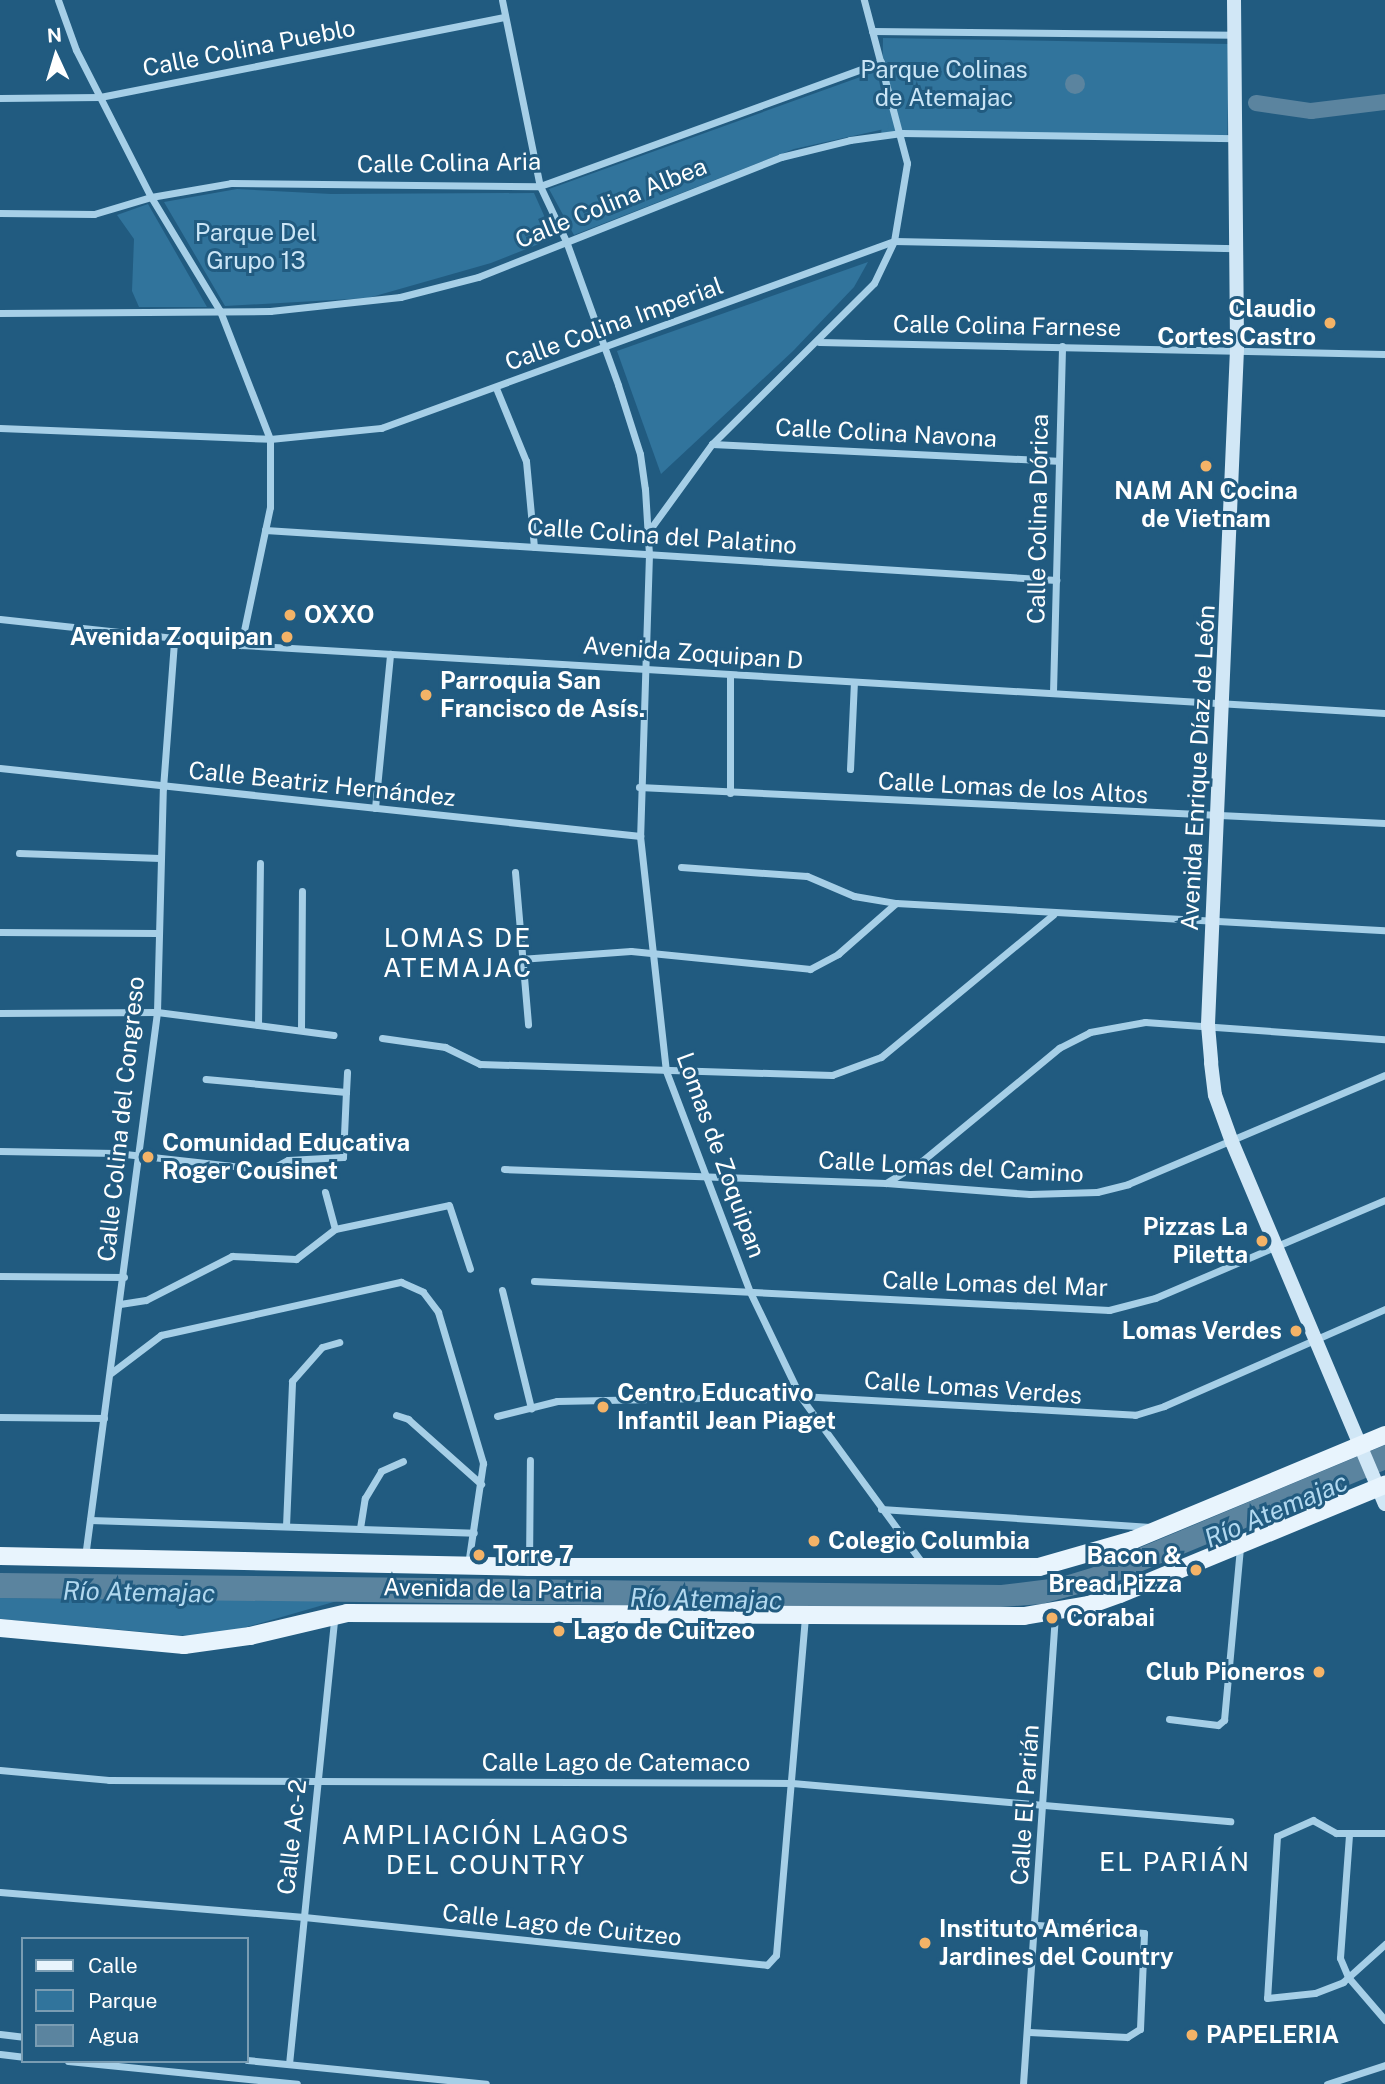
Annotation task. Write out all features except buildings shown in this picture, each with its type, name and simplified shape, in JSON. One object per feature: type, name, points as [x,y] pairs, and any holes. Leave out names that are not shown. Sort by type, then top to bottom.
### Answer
[{"type":"main road","name":"Avenida Enrique Díaz de León","points":[[1234,0],[1237,349],[1224,703],[1208,1026],[1215,1095],[1232,1142],[1360,1450],[1380,1490]]},
{"type":"main road","name":"Avenida de la Patria","points":[[0,1556],[529,1567],[928,1570],[1039,1567],[1080,1558],[1161,1528],[1360,1450],[1385,1435]]},
{"type":"main road","name":"Avenida de la Patria","points":[[0,1628],[184,1645],[250,1636],[334,1614],[994,1619],[1055,1613],[1120,1594],[1380,1490]]},
{"type":"street","points":[[58,0],[100,97],[151,197],[220,311],[270,439],[273,483],[241,645]]},
{"type":"street","name":"Lomas de Zoquipan","points":[[502,0],[540,186],[566,241],[640,454],[649,554],[639,787],[640,836],[650,953],[666,1071],[702,1175],[750,1292],[800,1396],[928,1570]]},
{"type":"street","points":[[648,533],[712,444],[818,342],[874,283],[894,241],[906,188],[902,133],[864,0]]},
{"type":"street","name":"Calle Colina Pueblo","points":[[0,99],[100,97],[504,17]]},
{"type":"street","points":[[872,32],[1234,35]]},
{"type":"street","name":"Calle Colina Aria","points":[[0,213],[94,214],[151,197],[231,183],[540,186],[881,62]]},
{"type":"street","name":"Calle Colina Albea","points":[[0,313],[338,307],[400,298],[478,277],[781,157],[850,140],[902,133],[1236,138]]},
{"type":"street","name":"Calle Colina Imperial","points":[[0,428],[270,439],[381,428],[604,349],[894,241],[1238,248]]},
{"type":"street","name":"Calle Colina Farnese","points":[[818,342],[1385,354]]},
{"type":"street","name":"Calle Colina Dórica","points":[[1053,692],[1062,346]]},
{"type":"street","points":[[496,388],[526,461],[534,547]]},
{"type":"street","name":"Calle Colina Navona","points":[[712,444],[1058,461]]},
{"type":"street","name":"Calle Colina del Palatino","points":[[265,530],[1056,580]]},
{"type":"street","name":"Avenida Zoquipan D","points":[[0,619],[174,640],[241,645],[1385,713]]},
{"type":"street","name":"Calle Colina del Congreso","points":[[85,1557],[157,1012],[157,933],[163,788],[174,640]]},
{"type":"street","points":[[375,808],[390,654]]},
{"type":"street","points":[[730,675],[730,793]]},
{"type":"street","points":[[850,769],[854,682]]},
{"type":"street","name":"Calle Beatriz Hernández","points":[[0,768],[163,788],[640,836]]},
{"type":"street","name":"Calle Lomas de los Altos","points":[[639,787],[1217,817],[1385,823]]},
{"type":"street","points":[[19,853],[160,858]]},
{"type":"street","points":[[258,1025],[260,863]]},
{"type":"street","points":[[681,867],[807,876],[854,896],[896,903],[1213,923],[1385,930]]},
{"type":"street","points":[[515,872],[520,959],[528,1024]]},
{"type":"street","points":[[301,1030],[302,891]]},
{"type":"street","points":[[520,959],[650,953],[810,969],[838,954],[896,903]]},
{"type":"street","points":[[382,1038],[445,1047],[480,1064],[832,1075],[881,1057],[1055,913]]},
{"type":"street","points":[[0,932],[157,933]]},
{"type":"street","points":[[0,1013],[157,1012],[334,1035]]},
{"type":"street","points":[[886,1183],[922,1161],[1059,1048],[1090,1032],[1145,1022],[1385,1039]]},
{"type":"street","points":[[0,1151],[136,1155],[269,1170],[288,1160],[343,1157],[348,1072]]},
{"type":"street","name":"Calle Lomas del Camino","points":[[504,1170],[886,1183],[1030,1194],[1097,1192],[1232,1142],[1385,1075]]},
{"type":"street","points":[[206,1079],[346,1092]]},
{"type":"street","points":[[325,1192],[335,1229]]},
{"type":"street","name":"Calle Lomas del Mar","points":[[534,1281],[1109,1310],[1155,1298],[1385,1200]]},
{"type":"street","points":[[120,1304],[146,1300],[232,1256],[296,1259],[335,1229],[449,1205],[470,1269]]},
{"type":"street","points":[[0,1276],[124,1277]]},
{"type":"street","points":[[111,1373],[161,1335],[401,1282],[423,1292],[438,1312],[483,1463],[468,1565]]},
{"type":"street","points":[[502,1290],[531,1408]]},
{"type":"street","name":"Calle Lomas Verdes","points":[[497,1416],[557,1401],[800,1396],[1135,1415],[1164,1406],[1385,1309]]},
{"type":"street","points":[[286,1526],[292,1381],[322,1347],[339,1342]]},
{"type":"street","points":[[396,1415],[408,1419],[481,1484]]},
{"type":"street","points":[[0,1416],[104,1418]]},
{"type":"street","points":[[529,1567],[530,1460]]},
{"type":"street","points":[[360,1528],[365,1498],[381,1471],[403,1461]]},
{"type":"street","name":"Avenida de la Patria","points":[[881,1509],[1161,1528]]},
{"type":"street","points":[[90,1520],[474,1533]]},
{"type":"street","points":[[1169,1719],[1218,1725],[1224,1720],[1240,1545]]},
{"type":"street","name":"Calle El Parián","points":[[1023,2084],[1037,1925],[1055,1613]]},
{"type":"street","name":"Calle Ac-2","points":[[289,2064],[334,1614]]},
{"type":"street","name":"Calle Lago de Cuitzeo","points":[[0,1892],[304,1917],[767,1965],[776,1955],[805,1617]]},
{"type":"street","name":"Calle Lago de Catemaco","points":[[0,1770],[109,1780],[792,1783],[1230,1821]]},
{"type":"street","points":[[1385,1833],[1349,1835],[1313,1820],[1276,1839],[1265,1991],[1274,2001],[1315,1993],[1348,1977],[1385,1944]]},
{"type":"street","points":[[1349,1835],[1340,1958],[1348,1977],[1385,2020]]},
{"type":"street","points":[[1029,2032],[1127,2037],[1140,2029],[1144,1933],[1037,1925]]},
{"type":"street","points":[[0,2034],[21,2037]]},
{"type":"street","points":[[0,2054],[21,2057]]},
{"type":"street","points":[[248,2060],[486,2084]]},
{"type":"street","points":[[87,2063],[291,2084]]},
{"type":"street","points":[[1327,2084],[1385,2065]]},
{"type":"street","points":[[369,2084],[370,2072]]},
{"type":"green space","name":"Parque Colinas de Atemajac","points":[[883,38],[1229,44],[1227,139],[881,133]]},
{"type":"green space","points":[[877,71],[889,128],[794,149],[574,235],[549,189]]},
{"type":"green space","name":"Parque Del Grupo 13","points":[[237,189],[331,194],[534,193],[554,238],[491,263],[368,298],[225,306],[164,202]]},
{"type":"green space","name":"Parque Del Grupo 13","points":[[148,204],[207,307],[139,307],[132,291],[134,239],[117,215]]},
{"type":"green space","points":[[868,262],[854,287],[793,351],[661,474],[617,351]]},
{"type":"green space","points":[[0,1598],[337,1601],[233,1631],[189,1636],[0,1619]]},
{"type":"water","points":[[1075,74],[1082,77],[1085,84],[1082,91],[1075,94],[1068,91],[1065,84],[1068,77]]},
{"type":"water","name":"Río Atemajac","points":[[1385,1445],[1385,1470],[1104,1587],[1042,1604],[973,1609],[0,1598],[0,1573],[1001,1585],[1058,1578],[1091,1568]]},
{"type":"waterway","points":[[1256,103],[1311,111],[1385,102]]},
{"type":"place","name":"Claudio Cortes Castro","points":[[1330,323]]},
{"type":"place","name":"NAM AN Cocina de Vietnam","points":[[1206,466]]},
{"type":"place","name":"OXXO","points":[[290,615]]},
{"type":"place","name":"Avenida Zoquipan","points":[[287,637]]},
{"type":"place","name":"Parroquia San Francisco de Asís.","points":[[426,695]]},
{"type":"place","name":"Comunidad Educativa Roger Cousinet","points":[[148,1157]]},
{"type":"place","name":"Pizzas La Piletta","points":[[1262,1241]]},
{"type":"place","name":"Lomas Verdes","points":[[1296,1331]]},
{"type":"place","name":"Centro Educativo Infantil Jean Piaget","points":[[603,1407]]},
{"type":"place","name":"Colegio Columbia","points":[[814,1541]]},
{"type":"place","name":"Torre 7","points":[[479,1555]]},
{"type":"place","name":"Bacon & Bread Pizza","points":[[1196,1570]]},
{"type":"place","name":"Corabai","points":[[1052,1618]]},
{"type":"place","name":"Lago de Cuitzeo","points":[[559,1631]]},
{"type":"place","name":"Club Pioneros","points":[[1319,1672]]},
{"type":"place","name":"Instituto América Jardines del Country","points":[[925,1943]]},
{"type":"place","name":"PAPELERIA","points":[[1192,2035]]},
{"type":"district","name":"LOMAS DE ATEMAJAC","points":[[458,953]]},
{"type":"district","name":"AMPLIACIÓN LAGOS DEL COUNTRY","points":[[486,1850]]},
{"type":"district","name":"EL PARIÁN","points":[[1175,1862]]}]
